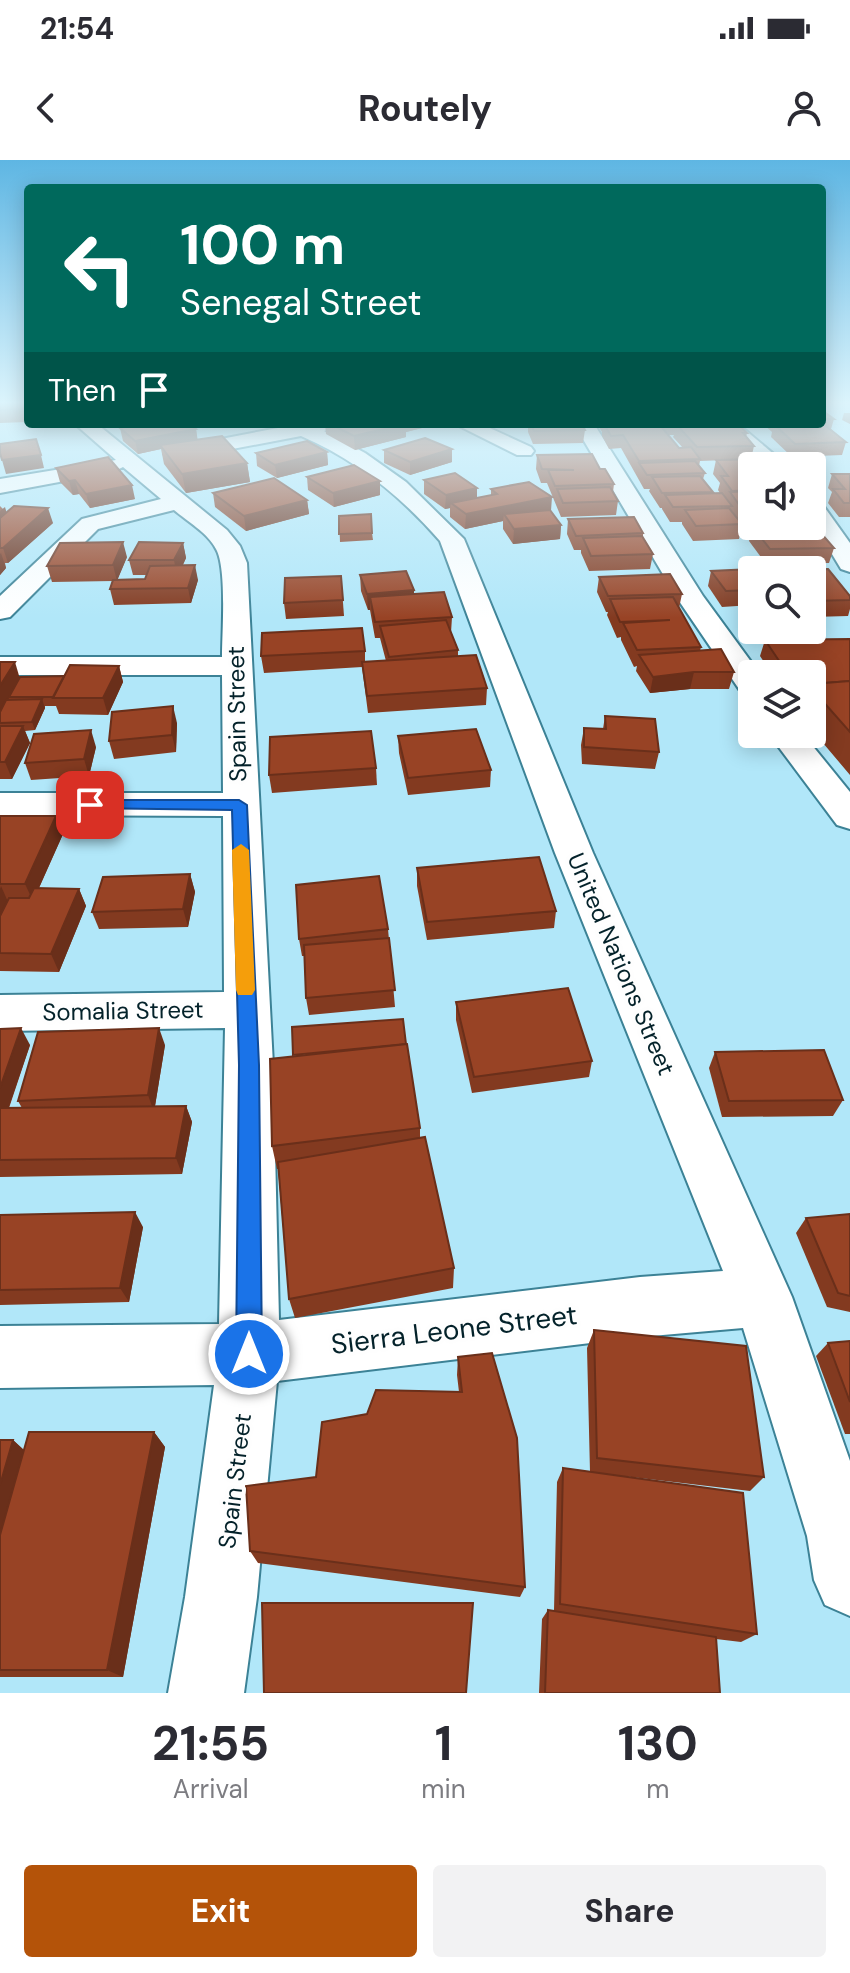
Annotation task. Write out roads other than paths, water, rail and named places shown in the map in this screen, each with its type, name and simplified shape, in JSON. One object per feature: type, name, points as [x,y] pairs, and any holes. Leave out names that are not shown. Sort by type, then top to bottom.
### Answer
[{"type":"street","points":[[0,486],[57,476]]},
{"type":"street","name":"Spain Street","points":[[147,476],[218,535],[233,555],[249,1065],[249,1354],[221,1597],[206,1693]]},
{"type":"street","name":"United Nations Street","points":[[387,476],[432,515],[452,539],[574,853],[763,1297],[842,1536],[850,1580]]},
{"type":"street","points":[[616,476],[691,598],[738,665]]},
{"type":"street","points":[[0,611],[90,524],[116,515],[178,502]]},
{"type":"street","points":[[826,527],[850,564]]},
{"type":"street","points":[[0,666],[236,666]]},
{"type":"street","points":[[797,748],[850,817]]},
{"type":"street","points":[[0,804],[239,805]]},
{"type":"street","name":"Somalia Street","points":[[0,1013],[246,1010]]},
{"type":"street","name":"Sierra Leone Street","points":[[0,1357],[249,1354],[640,1307],[763,1297]]}]
